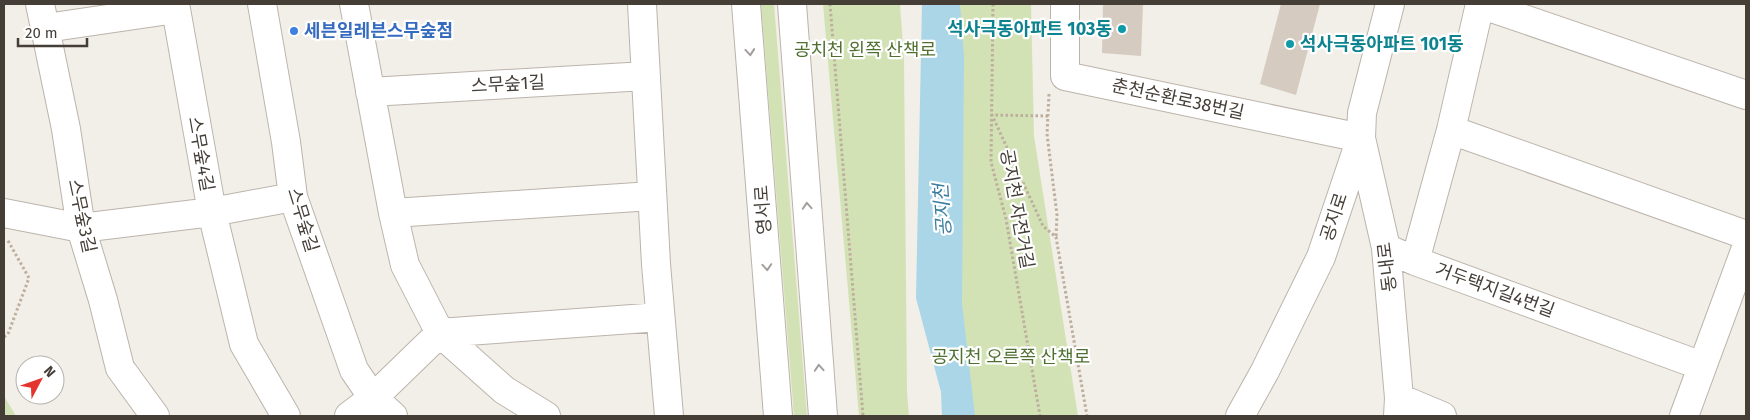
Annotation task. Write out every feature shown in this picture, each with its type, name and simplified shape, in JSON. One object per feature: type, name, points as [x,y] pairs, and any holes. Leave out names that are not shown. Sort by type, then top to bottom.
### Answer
[{"type":"street","name":"스무숲길","points":[[262,4],[286,142],[293,197],[354,370],[373,398],[393,416]]},
{"type":"street","points":[[354,4],[393,213],[405,265],[440,333],[504,390],[546,416]]},
{"type":"street","points":[[642,4],[652,196],[669,416]]},
{"type":"street","name":"영서로","points":[[746,4],[778,416]]},
{"type":"street","points":[[792,4],[823,416]]},
{"type":"street","points":[[1065,4],[1065,62]]},
{"type":"street","name":"공지로","points":[[1240,416],[1266,371],[1321,256],[1361,138],[1362,113],[1390,4]]},
{"type":"street","name":"거두택지길4번길","points":[[1702,366],[1415,260],[1451,130],[1480,4],[1746,95]]},
{"type":"street","name":"스무숲4길","points":[[43,16],[176,9],[212,212],[244,344],[286,416]]},
{"type":"street","name":"스무숲3길","points":[[43,16],[66,129],[81,228],[103,300],[120,368],[155,416]]},
{"type":"street","name":"춘천순환로38번길","points":[[1065,62],[1065,76],[1361,138]]},
{"type":"street","name":"스무숲1길","points":[[370,92],[646,76]]},
{"type":"street","points":[[1451,130],[1746,235]]},
{"type":"street","name":"동내로","points":[[1361,138],[1386,248],[1398,407],[1442,416]]},
{"type":"street","points":[[393,213],[652,196]]},
{"type":"street","points":[[4,224],[81,228],[212,212],[293,197]]},
{"type":"street","points":[[1386,248],[1415,260]]},
{"type":"street","points":[[1684,416],[1746,248]]},
{"type":"street","points":[[349,416],[373,398],[440,333],[660,317]]},
{"type":"path","points":[[830,4],[863,416]]},
{"type":"path","name":"공지천 자전거길","points":[[993,4],[991,162],[1006,219],[1040,416]]},
{"type":"path","points":[[1065,62],[1050,78],[1047,134],[1057,215],[1056,237],[1087,416]]},
{"type":"path","points":[[1048,116],[992,116],[1042,226],[1056,237]]},
{"type":"path","points":[[4,224],[29,278],[8,334],[4,337]]},
{"type":"green space","points":[[761,4],[774,4],[807,416],[794,416]]},
{"type":"green space","name":"공치천 왼쪽 산책로","points":[[823,4],[900,4],[904,61],[907,393],[909,416],[859,416]]},
{"type":"green space","name":"공지천 오른쪽 산책로","points":[[945,4],[1031,4],[1034,136],[1078,416],[957,416]]},
{"type":"green space","points":[[4,396],[16,416],[4,416]]},
{"type":"water","name":"공지천","points":[[922,4],[960,4],[964,57],[962,304],[975,416],[942,416],[941,392],[916,298]]},
{"type":"building","name":"석사극동아파트 103동","points":[[1103,4],[1143,4],[1141,56],[1102,53]]},
{"type":"building","name":"석사극동아파트 101동","points":[[1281,4],[1320,4],[1296,95],[1260,84]]},
{"type":"place","name":"석사극동아파트 103동","points":[[1122,29]]},
{"type":"place","name":"세븐일레븐스무숲점","points":[[294,31]]},
{"type":"place","name":"석사극동아파트 101동","points":[[1290,44]]}]
